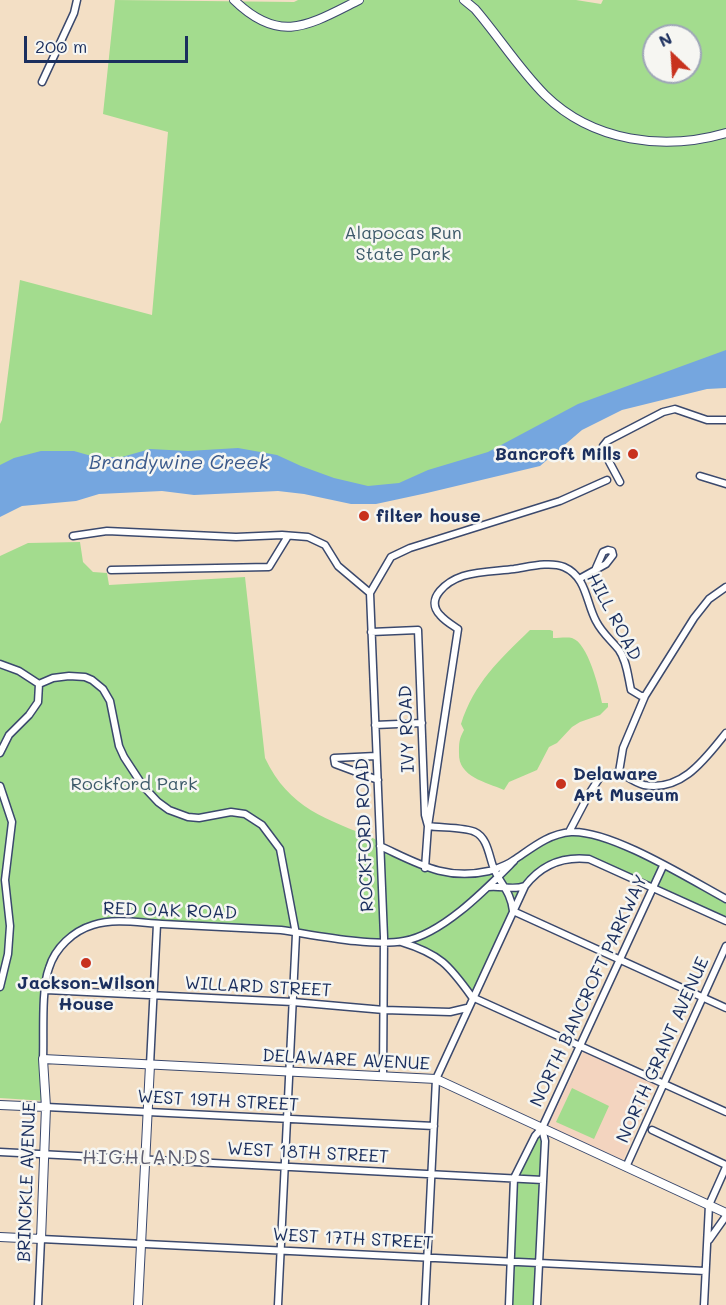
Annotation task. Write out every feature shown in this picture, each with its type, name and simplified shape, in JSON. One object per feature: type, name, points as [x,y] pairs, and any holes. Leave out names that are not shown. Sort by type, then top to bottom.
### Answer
[{"type":"street","points":[[42,82],[74,13],[77,0]]},
{"type":"street","points":[[234,0],[260,21],[273,26],[287,27],[314,22],[359,0]]},
{"type":"street","points":[[464,0],[475,9],[546,96],[568,114],[619,136],[648,142],[680,143],[726,133]]},
{"type":"street","points":[[620,482],[604,452],[603,446],[607,441],[663,412],[675,409],[707,420],[726,420]]},
{"type":"street","points":[[700,476],[726,484]]},
{"type":"street","points":[[73,536],[107,531],[236,537],[308,537],[325,545],[338,566],[370,593],[391,557],[410,548],[560,501],[608,480]]},
{"type":"street","points":[[111,570],[269,567],[288,536]]},
{"type":"street","name":"HILL ROAD","points":[[428,826],[458,629],[439,615],[434,604],[436,595],[442,588],[461,577],[474,574],[542,566],[564,567],[579,579],[586,592],[594,619],[620,652],[626,666],[631,690],[645,696]]},
{"type":"street","points":[[579,579],[596,568]]},
{"type":"street","points":[[619,772],[623,748],[645,696],[694,618],[709,599],[726,587]]},
{"type":"street","name":"ROCKFORD ROAD","points":[[370,593],[384,943],[382,1076]]},
{"type":"street","name":"IVY ROAD","points":[[371,632],[418,630],[425,814],[428,826]]},
{"type":"street","points":[[0,664],[19,671],[39,684]]},
{"type":"street","points":[[39,684],[53,678],[76,676],[98,684],[110,701],[119,746],[143,786],[169,810],[182,816],[199,818],[223,812],[251,817],[273,837],[282,855],[291,918],[296,934],[278,1305]]},
{"type":"street","points":[[0,753],[9,735],[29,716],[38,702],[39,684]]},
{"type":"street","points":[[375,725],[422,723]]},
{"type":"street","points":[[570,832],[600,777],[619,772],[642,785],[677,781],[695,770],[726,733]]},
{"type":"street","points":[[376,756],[334,758],[335,764],[378,780]]},
{"type":"street","points":[[0,786],[12,822],[5,880],[10,926],[8,954],[0,987]]},
{"type":"street","points":[[424,868],[428,826],[472,830],[480,835],[484,842],[494,869],[506,888],[513,911],[726,1008]]},
{"type":"street","points":[[380,846],[424,868],[459,874],[494,869],[514,861],[546,839],[570,832],[599,836],[624,846],[726,899]]},
{"type":"street","points":[[425,1305],[436,1079],[525,886],[540,870],[558,861],[573,858],[595,861],[726,921]]},
{"type":"street","name":"RED OAK ROAD","points":[[43,1059],[47,974],[54,956],[68,939],[94,924],[111,922],[281,930],[296,934],[384,943],[401,942],[421,935],[444,922],[488,887],[514,861]]},
{"type":"street","name":"NORTH BANCROFT PARKWAY","points":[[509,1305],[514,1178],[535,1136],[542,1128],[663,866]]},
{"type":"street","points":[[488,887],[514,890],[525,886]]},
{"type":"street","points":[[138,1305],[157,924]]},
{"type":"street","name":"RED OAK ROAD","points":[[401,942],[428,951],[441,960],[459,979],[472,998]]},
{"type":"street","name":"NORTH GRANT AVENUE","points":[[626,1167],[726,946]]},
{"type":"street","name":"WILLARD STREET","points":[[46,990],[292,1002],[384,1010],[450,1012],[467,1008]]},
{"type":"street","points":[[472,998],[726,1112]]},
{"type":"street","name":"DELAWARE AVENUE","points":[[43,1059],[436,1079],[726,1214]]},
{"type":"street","name":"BRINCKLE AVENUE","points":[[38,1305],[46,1107],[43,1059]]},
{"type":"street","name":"WEST 19TH STREET","points":[[0,1105],[434,1126]]},
{"type":"street","name":"NORTH BANCROFT PARKWAY","points":[[537,1305],[545,1141],[542,1128]]},
{"type":"street","points":[[652,1130],[726,1166],[709,1205],[704,1305]]},
{"type":"street","name":"WEST 18TH STREET","points":[[0,1152],[543,1180]]},
{"type":"street","points":[[707,1246],[711,1235],[726,1214]]},
{"type":"street","name":"WEST 17TH STREET","points":[[0,1237],[705,1271]]},
{"type":"shaded area","points":[[584,1050],[656,1084],[623,1160],[548,1126]]},
{"type":"green space","name":"Alapocas Run State Park","points":[[115,0],[294,2],[298,0],[576,0],[601,4],[603,0],[726,0],[726,370],[383,498],[285,481],[0,482],[0,424],[20,280],[152,315],[168,132],[103,114]]},
{"type":"green space","name":"Rockford Park","points":[[80,542],[83,562],[93,572],[107,573],[109,585],[245,577],[265,758],[286,789],[311,810],[375,839],[380,846],[449,874],[494,869],[498,877],[529,849],[569,832],[610,840],[726,899],[726,921],[595,861],[558,861],[529,882],[472,997],[452,971],[411,945],[289,932],[117,921],[87,927],[58,949],[46,981],[46,1101],[0,1098],[0,556],[28,543]]},
{"type":"green space","points":[[530,630],[550,630],[553,631],[553,638],[572,638],[578,642],[592,667],[602,703],[608,703],[608,707],[600,715],[572,727],[557,743],[549,747],[537,770],[509,782],[504,790],[474,777],[463,768],[459,753],[464,730],[461,724],[473,696],[489,672]]},
{"type":"green space","points":[[572,1088],[609,1106],[594,1139],[556,1122]]},
{"type":"green space","points":[[542,1128],[544,1135],[537,1305],[509,1305],[514,1178]]},
{"type":"water","name":"Brandywine Creek","points":[[726,350],[726,388],[707,389],[622,410],[582,430],[540,466],[427,493],[376,504],[351,504],[278,491],[194,495],[162,491],[99,494],[76,501],[22,506],[0,517],[0,465],[14,458],[41,451],[74,451],[95,457],[122,457],[150,449],[188,451],[238,448],[277,455],[334,478],[368,486],[399,483],[428,470],[488,452],[578,404]]},
{"type":"place","name":"Bancroft Mills","points":[[633,454]]},
{"type":"place","name":"filter house","points":[[364,516]]},
{"type":"place","name":"Delaware Art Museum","points":[[561,784]]},
{"type":"place","name":"Jackson-Wilson House","points":[[86,963]]},
{"type":"district","name":"HIGHLANDS","points":[[147,1158]]}]
